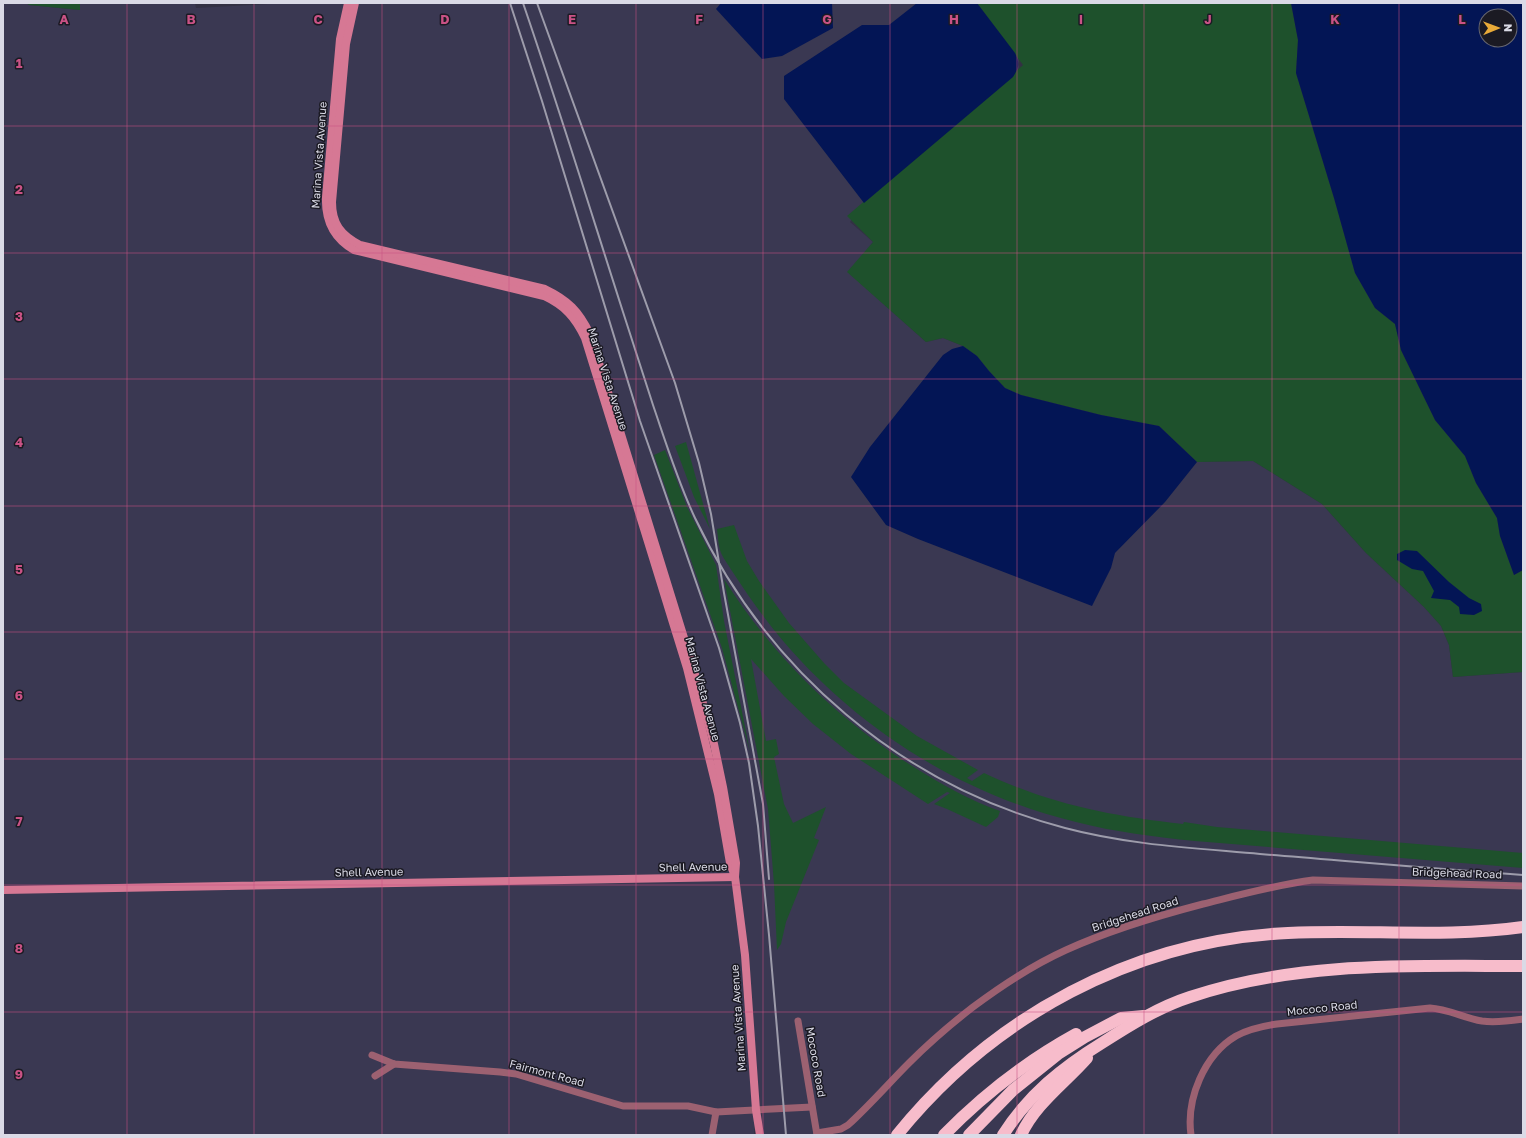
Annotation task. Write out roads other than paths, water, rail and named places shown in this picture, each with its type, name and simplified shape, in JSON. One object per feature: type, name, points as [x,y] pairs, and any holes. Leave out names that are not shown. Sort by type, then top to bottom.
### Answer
[{"type":"highway","points":[[897,1135],[944,1082],[976,1054],[1010,1028],[1045,1005],[1076,988],[1148,959],[1210,942],[1272,934],[1315,932],[1471,932],[1523,927]]},
{"type":"highway","points":[[1006,1131],[1025,1105],[1045,1085],[1073,1062],[1098,1045],[1147,1016],[1188,997],[1243,982],[1299,972],[1342,968],[1523,966]]},
{"type":"highway","points":[[969,1135],[1003,1099],[1035,1071],[1070,1046],[1121,1018],[1147,1016]]},
{"type":"highway","points":[[944,1135],[987,1094],[1026,1065],[1087,1028],[1106,1025]]},
{"type":"highway","points":[[1020,1135],[1039,1108],[1071,1076],[1098,1045]]},
{"type":"main road","name":"Marina Vista Avenue","points":[[348,3],[340,39],[326,197],[326,214],[330,227],[338,239],[354,250],[544,296],[565,308],[579,326],[585,338],[687,668],[718,794],[730,863],[735,877]]},
{"type":"main road","name":"Marina Vista Avenue","points":[[355,3],[346,44],[332,202],[332,211],[340,231],[345,236],[360,245],[545,289],[567,301],[576,310],[590,334],[674,603],[714,744],[736,862],[735,877],[745,955],[756,1110],[760,1135]]},
{"type":"main road","name":"Shell Avenue","points":[[3,890],[735,877]]},
{"type":"main road","name":"Marina Vista Avenue","points":[[754,1135],[756,1110]]},
{"type":"street","name":"Bridgehead Road","points":[[817,1134],[834,1131],[848,1125],[928,1045],[973,1007],[1002,987],[1065,950],[1126,927],[1158,916],[1234,896],[1313,880],[1523,886]]},
{"type":"street","name":"Mococo Road","points":[[1191,1135],[1192,1110],[1195,1093],[1201,1076],[1209,1063],[1227,1043],[1237,1036],[1256,1028],[1278,1024],[1430,1008],[1439,1009],[1474,1019],[1494,1022],[1523,1019]]},
{"type":"street","name":"Mococo Road","points":[[798,1021],[817,1134]]},
{"type":"street","name":"Fairmont Road","points":[[372,1055],[394,1064],[516,1074],[624,1106],[688,1106],[716,1112],[756,1110]]},
{"type":"street","points":[[375,1076],[394,1064]]},
{"type":"street","name":"Mococo Road","points":[[756,1110],[812,1107]]},
{"type":"street","points":[[712,1135],[716,1112]]},
{"type":"street","points":[[1006,1131],[1020,1135]]},
{"type":"railway","points":[[510,3],[542,101],[640,421],[719,648],[740,723],[749,763],[758,826],[786,1135]]},
{"type":"railway","points":[[523,3],[653,405],[678,476],[695,518],[725,573],[761,625],[801,672],[846,714],[895,751],[948,783],[1005,809],[1089,834],[1186,848],[1523,875]]},
{"type":"railway","points":[[537,3],[675,383],[699,463],[711,514],[763,804],[769,879]]}]
